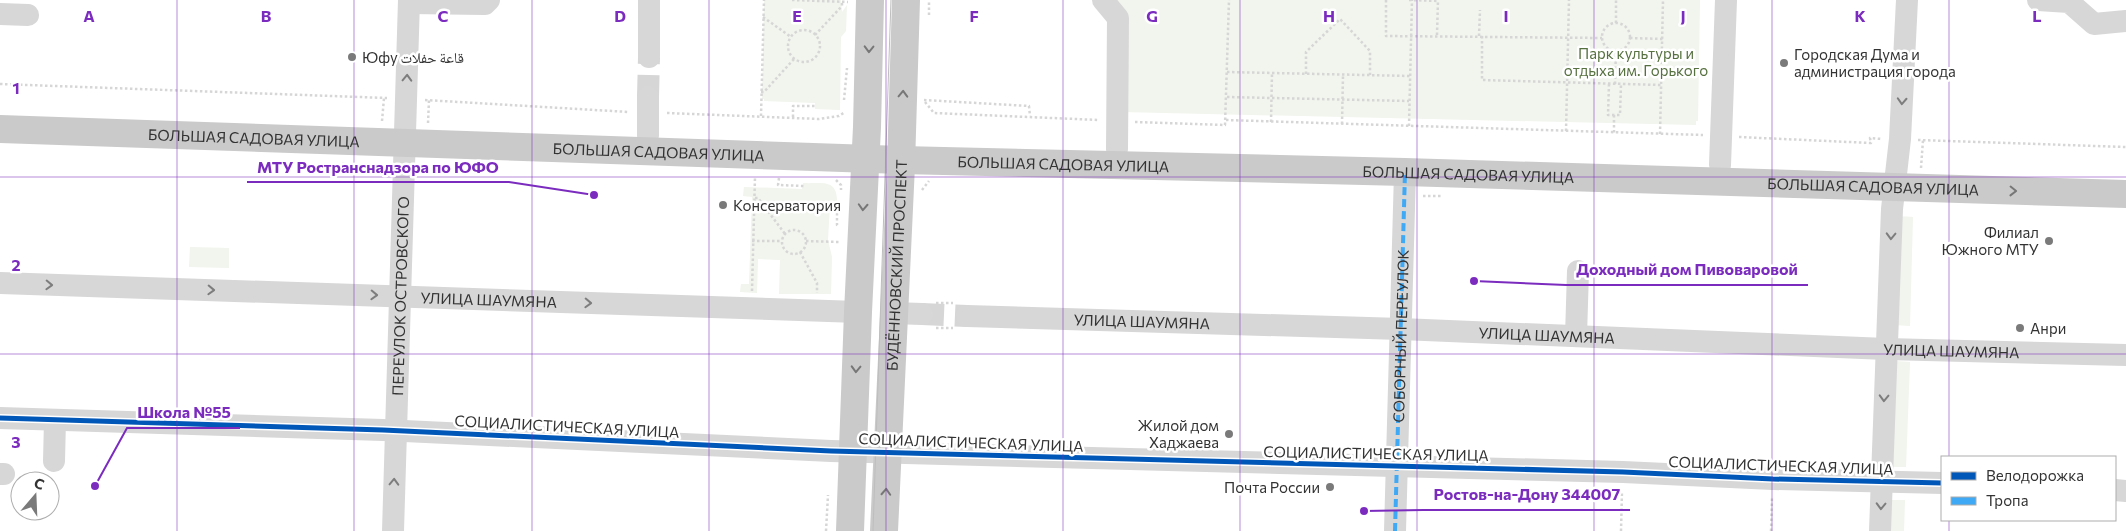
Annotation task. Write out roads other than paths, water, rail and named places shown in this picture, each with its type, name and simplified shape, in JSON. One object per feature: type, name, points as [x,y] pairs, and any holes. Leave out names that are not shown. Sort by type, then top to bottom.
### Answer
[{"type":"main road","name":"БУДЁННОВСКИЙ ПРОСПЕКТ","points":[[884,531],[906,0]]},
{"type":"main road","points":[[850,531],[866,150],[863,1]]},
{"type":"main road","name":"БОЛЬШАЯ САДОВАЯ УЛИЦА","points":[[0,112],[405,134],[901,151],[1405,172],[1896,178],[2126,177]]},
{"type":"main road","name":"БОЛЬШАЯ САДОВАЯ УЛИЦА","points":[[0,129],[405,134],[648,134],[866,150]]},
{"type":"main road","name":"БОЛЬШАЯ САДОВАЯ УЛИЦА","points":[[901,151],[1117,149],[1720,165],[2126,194]]},
{"type":"street","points":[[409,1],[485,4],[489,0]]},
{"type":"street","points":[[649,57],[650,0]]},
{"type":"street","points":[[1103,0],[1118,18],[1117,149]]},
{"type":"street","points":[[1720,165],[1726,0]]},
{"type":"street","points":[[1880,531],[1886,349],[1896,178],[1892,139],[1907,0]]},
{"type":"street","points":[[2038,0],[2069,1],[2094,24],[2126,21]]},
{"type":"street","name":"ПЕРЕУЛОК ОСТРОВСКОГО","points":[[393,531],[409,1]]},
{"type":"street","points":[[0,14],[28,15]]},
{"type":"street","points":[[648,97],[648,134]]},
{"type":"street","name":"СОБОРНЫЙ ПЕРЕУЛОК","points":[[1394,531],[1405,172]]},
{"type":"street","points":[[1576,336],[1578,271]]},
{"type":"street","name":"УЛИЦА ШАУМЯНА","points":[[0,283],[858,312]]},
{"type":"street","points":[[893,313],[928,315]]},
{"type":"street","name":"УЛИЦА ШАУМЯНА","points":[[961,316],[1401,329],[1886,349],[2126,355]]},
{"type":"street","name":"СОЦИАЛИСТИЧЕСКАЯ УЛИЦА","points":[[0,418],[396,431],[854,451],[1397,465],[1941,484]]},
{"type":"street","points":[[54,461],[55,420]]},
{"type":"tunnel","points":[[648,97],[649,57]]},
{"type":"tunnel","points":[[922,314],[967,316]]},
{"type":"tram line","points":[[873,531],[891,0]]},
{"type":"place","name":"Юфу قاعة حفلات","points":[[352,57]]},
{"type":"place","name":"Городская Дума и администрация города","points":[[1784,63]]},
{"type":"place","name":"МТУ Ространснадзора по ЮФО","points":[[594,195]]},
{"type":"place","name":"Консерватория","points":[[723,205]]},
{"type":"place","name":"Филиал Южного МТУ","points":[[2049,241]]},
{"type":"place","name":"Доходный дом Пивоваровой","points":[[1474,281]]},
{"type":"place","name":"Анри","points":[[2020,328]]},
{"type":"place","name":"Жилой дом Хаджаева","points":[[1229,434]]},
{"type":"place","name":"Школа №55","points":[[95,486]]},
{"type":"place","name":"Почта России","points":[[1330,487]]},
{"type":"place","name":"Ростов-на-Дону 344007","points":[[1364,511]]},
{"type":"park label","name":"Парк культуры и отдыха им. Горького","points":[[1636,62]]}]
